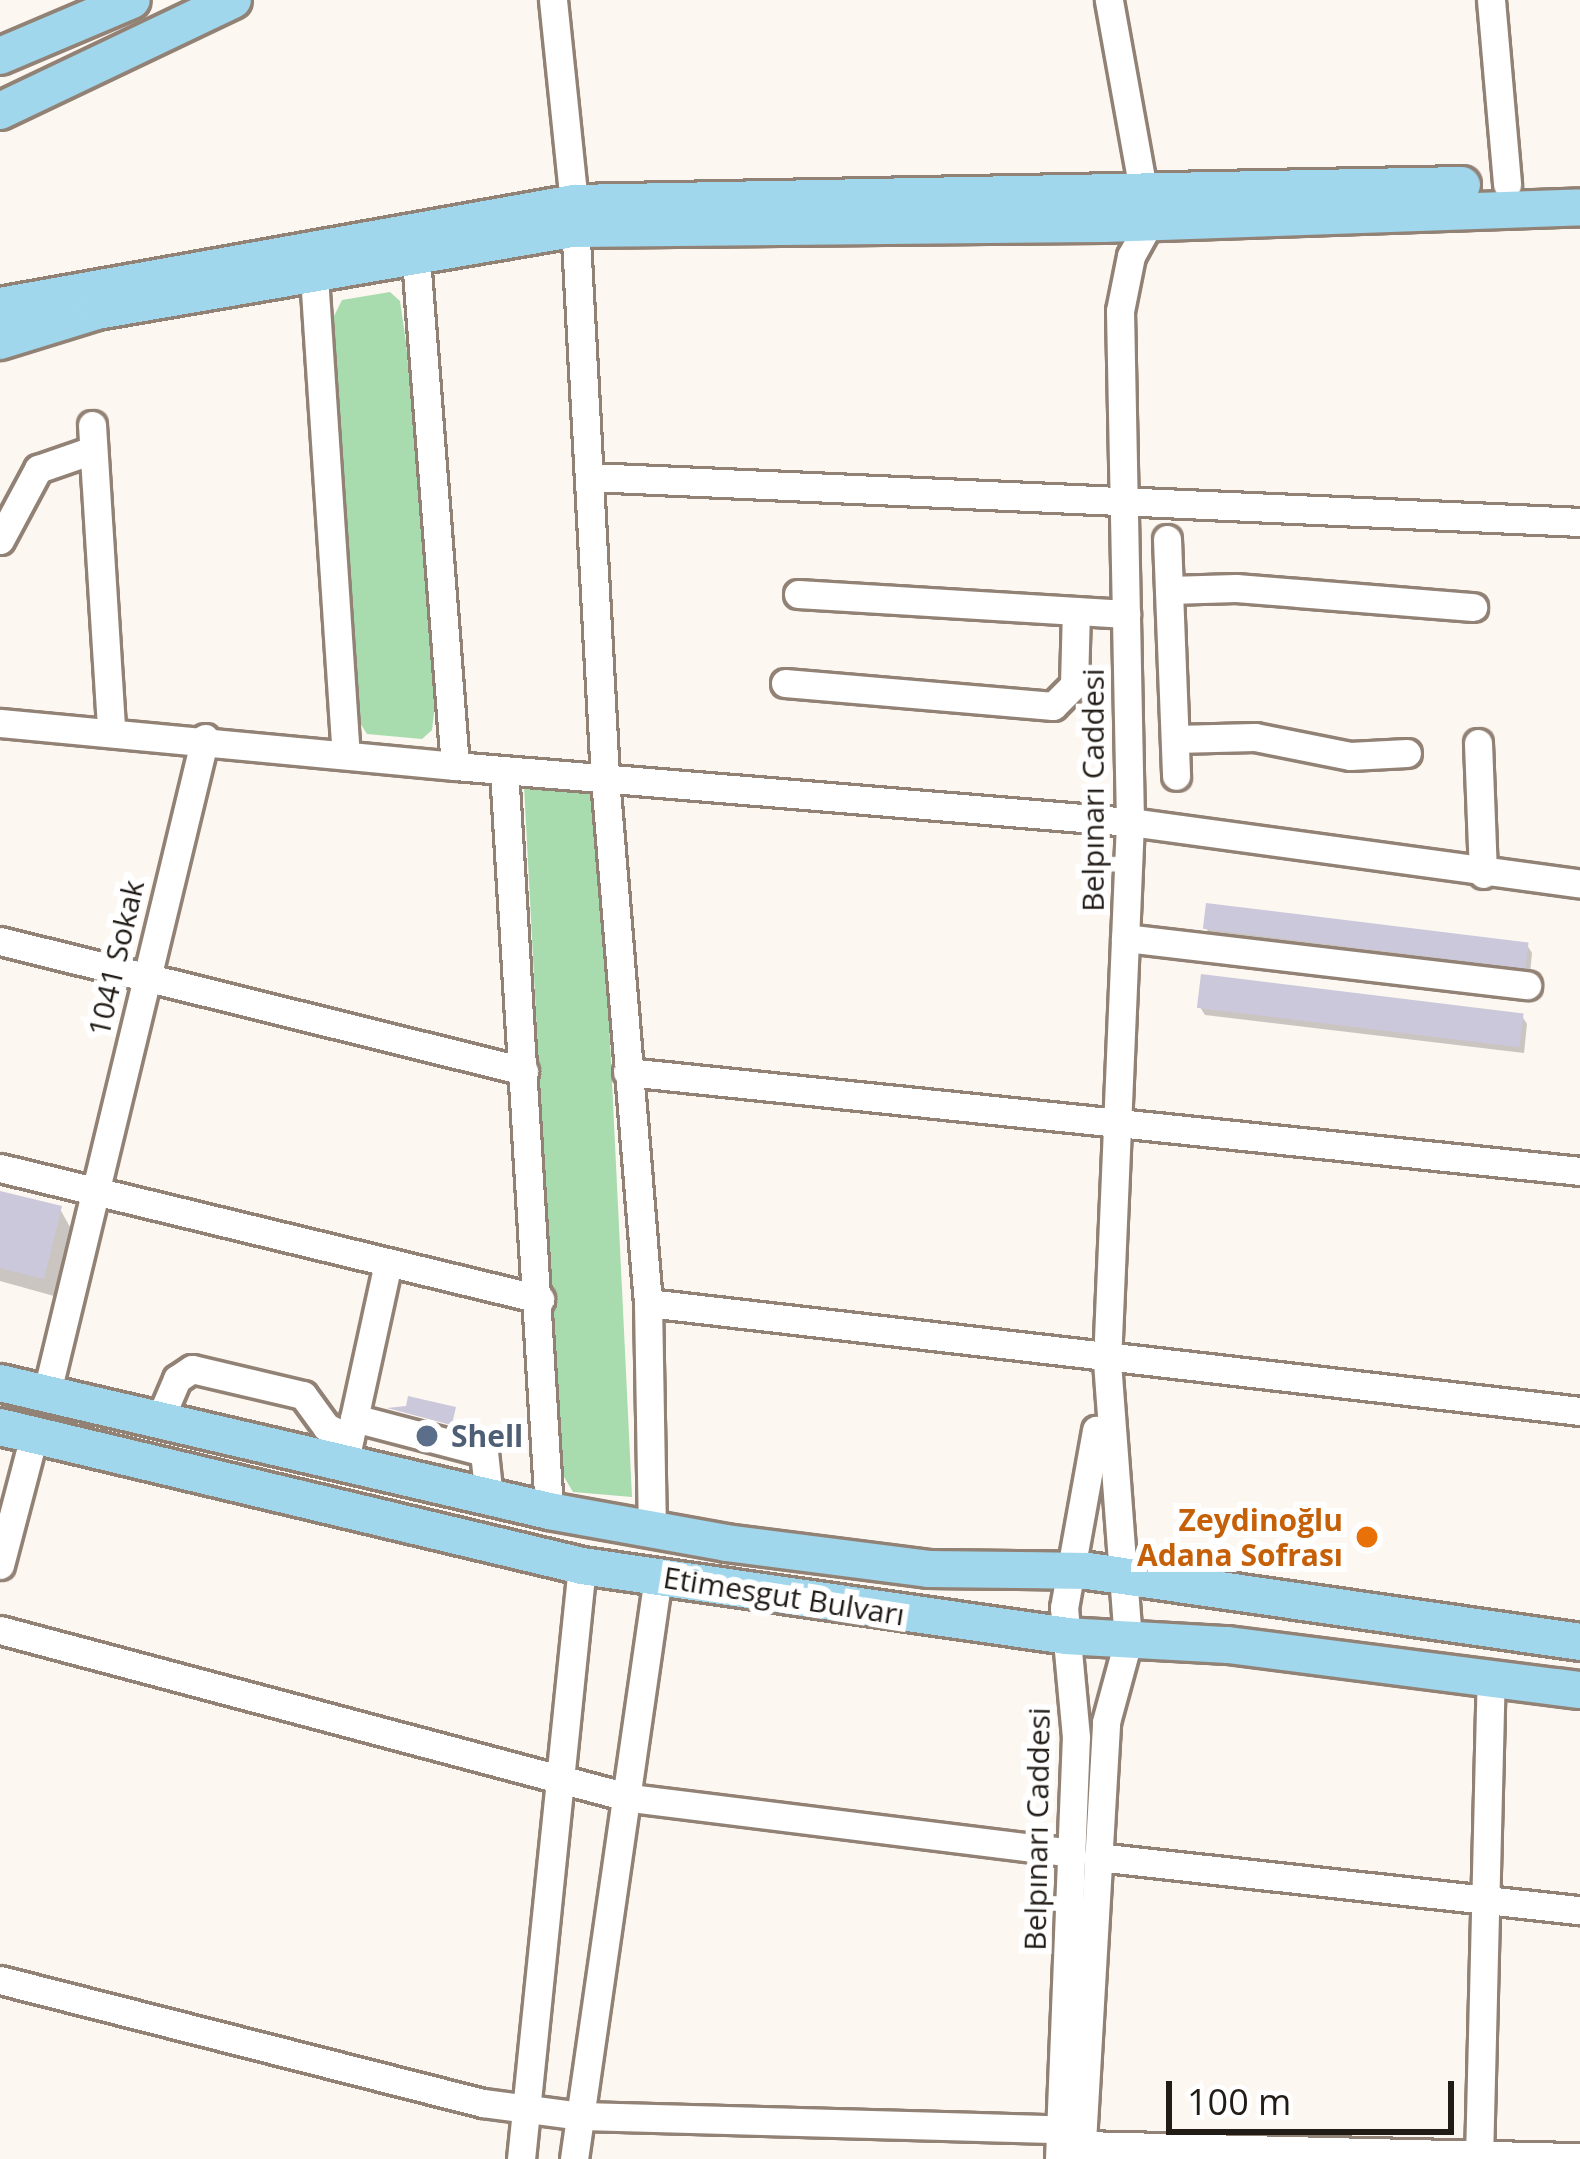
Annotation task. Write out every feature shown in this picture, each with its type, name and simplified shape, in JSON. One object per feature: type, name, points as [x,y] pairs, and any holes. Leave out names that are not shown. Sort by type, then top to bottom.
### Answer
[{"type":"main road","points":[[0,55],[132,0]]},
{"type":"main road","points":[[0,111],[233,0]]},
{"type":"main road","points":[[1147,206],[1580,183]]},
{"type":"main road","points":[[0,306],[574,216],[1147,206],[1580,207]]},
{"type":"main road","points":[[0,340],[97,311],[416,258],[574,216]]},
{"type":"main road","name":"Etimesgut Bulvarı","points":[[0,1383],[158,1421],[350,1439],[489,1498],[652,1529],[928,1569],[1068,1569],[1127,1576],[1580,1642]]},
{"type":"main road","name":"Etimesgut Bulvarı","points":[[17,1431],[581,1566],[1065,1636],[1228,1646],[1580,1690]]},
{"type":"street","points":[[553,0],[574,216],[605,778],[648,1304],[652,1529]]},
{"type":"street","points":[[1109,0],[1147,206]]},
{"type":"street","points":[[1490,0],[1507,184]]},
{"type":"street","name":"Belpınarı Caddesi","points":[[1084,1855],[1106,1722],[1128,1641],[1127,1576],[1111,1483],[1107,1362],[1130,822],[1120,311],[1130,256],[1147,206]]},
{"type":"street","points":[[416,258],[455,766]]},
{"type":"street","points":[[314,276],[346,752]]},
{"type":"street","points":[[0,540],[38,469],[93,437],[111,731]]},
{"type":"street","points":[[590,477],[1580,522]]},
{"type":"street","points":[[1168,539],[1176,776]]},
{"type":"street","points":[[1169,590],[1236,588],[1473,607]]},
{"type":"street","points":[[798,594],[1126,614]]},
{"type":"street","points":[[785,683],[1053,706],[1074,685],[1076,611]]},
{"type":"street","points":[[1127,660],[1172,660]]},
{"type":"street","points":[[0,723],[1130,822],[1580,884]]},
{"type":"street","points":[[1175,739],[1255,737],[1350,756],[1407,753]]},
{"type":"street","name":"1041 Sokak","points":[[46,1396],[205,738]]},
{"type":"street","points":[[1478,743],[1484,874]]},
{"type":"street","points":[[504,770],[540,1299],[549,1511]]},
{"type":"street","points":[[1125,938],[1527,985]]},
{"type":"street","points":[[0,941],[524,1071]]},
{"type":"street","points":[[627,1072],[1580,1171]]},
{"type":"street","points":[[0,1168],[387,1267],[540,1299]]},
{"type":"street","points":[[158,1421],[177,1378],[192,1370],[303,1395],[326,1427],[350,1439],[387,1267]]},
{"type":"street","points":[[648,1304],[1107,1362],[1580,1411]]},
{"type":"street","name":"Belpınarı Caddesi","points":[[1070,2148],[1084,1855],[1065,1636],[1068,1569],[1107,1362]]},
{"type":"street","points":[[0,1565],[17,1431]]},
{"type":"street","points":[[521,2159],[581,1566]]},
{"type":"street","points":[[574,2159],[631,1798],[658,1577]]},
{"type":"street","points":[[0,1630],[631,1798],[1580,1910]]},
{"type":"street","points":[[1479,2154],[1491,1680]]},
{"type":"street","points":[[0,1980],[527,2109],[582,2116],[1070,2148],[1580,2157]]},
{"type":"green space","points":[[390,292],[400,301],[406,342],[437,688],[432,730],[422,739],[367,734],[360,723],[331,322],[342,300]]},
{"type":"green space","points":[[524,786],[598,791],[632,1497],[573,1492],[560,1470]]},
{"type":"building","points":[[1206,903],[1529,943],[1525,968],[1203,929]]},
{"type":"building","points":[[1201,974],[1524,1014],[1519,1047],[1197,1008]]},
{"type":"building","points":[[0,1191],[62,1206],[44,1279],[0,1268]]},
{"type":"building","points":[[408,1396],[456,1407],[453,1420],[481,1433],[387,1408],[406,1406]]},
{"type":"place","name":"Shell","points":[[427,1436]]},
{"type":"place","name":"Zeydinoğlu Adana Sofrası","points":[[1367,1537]]}]
